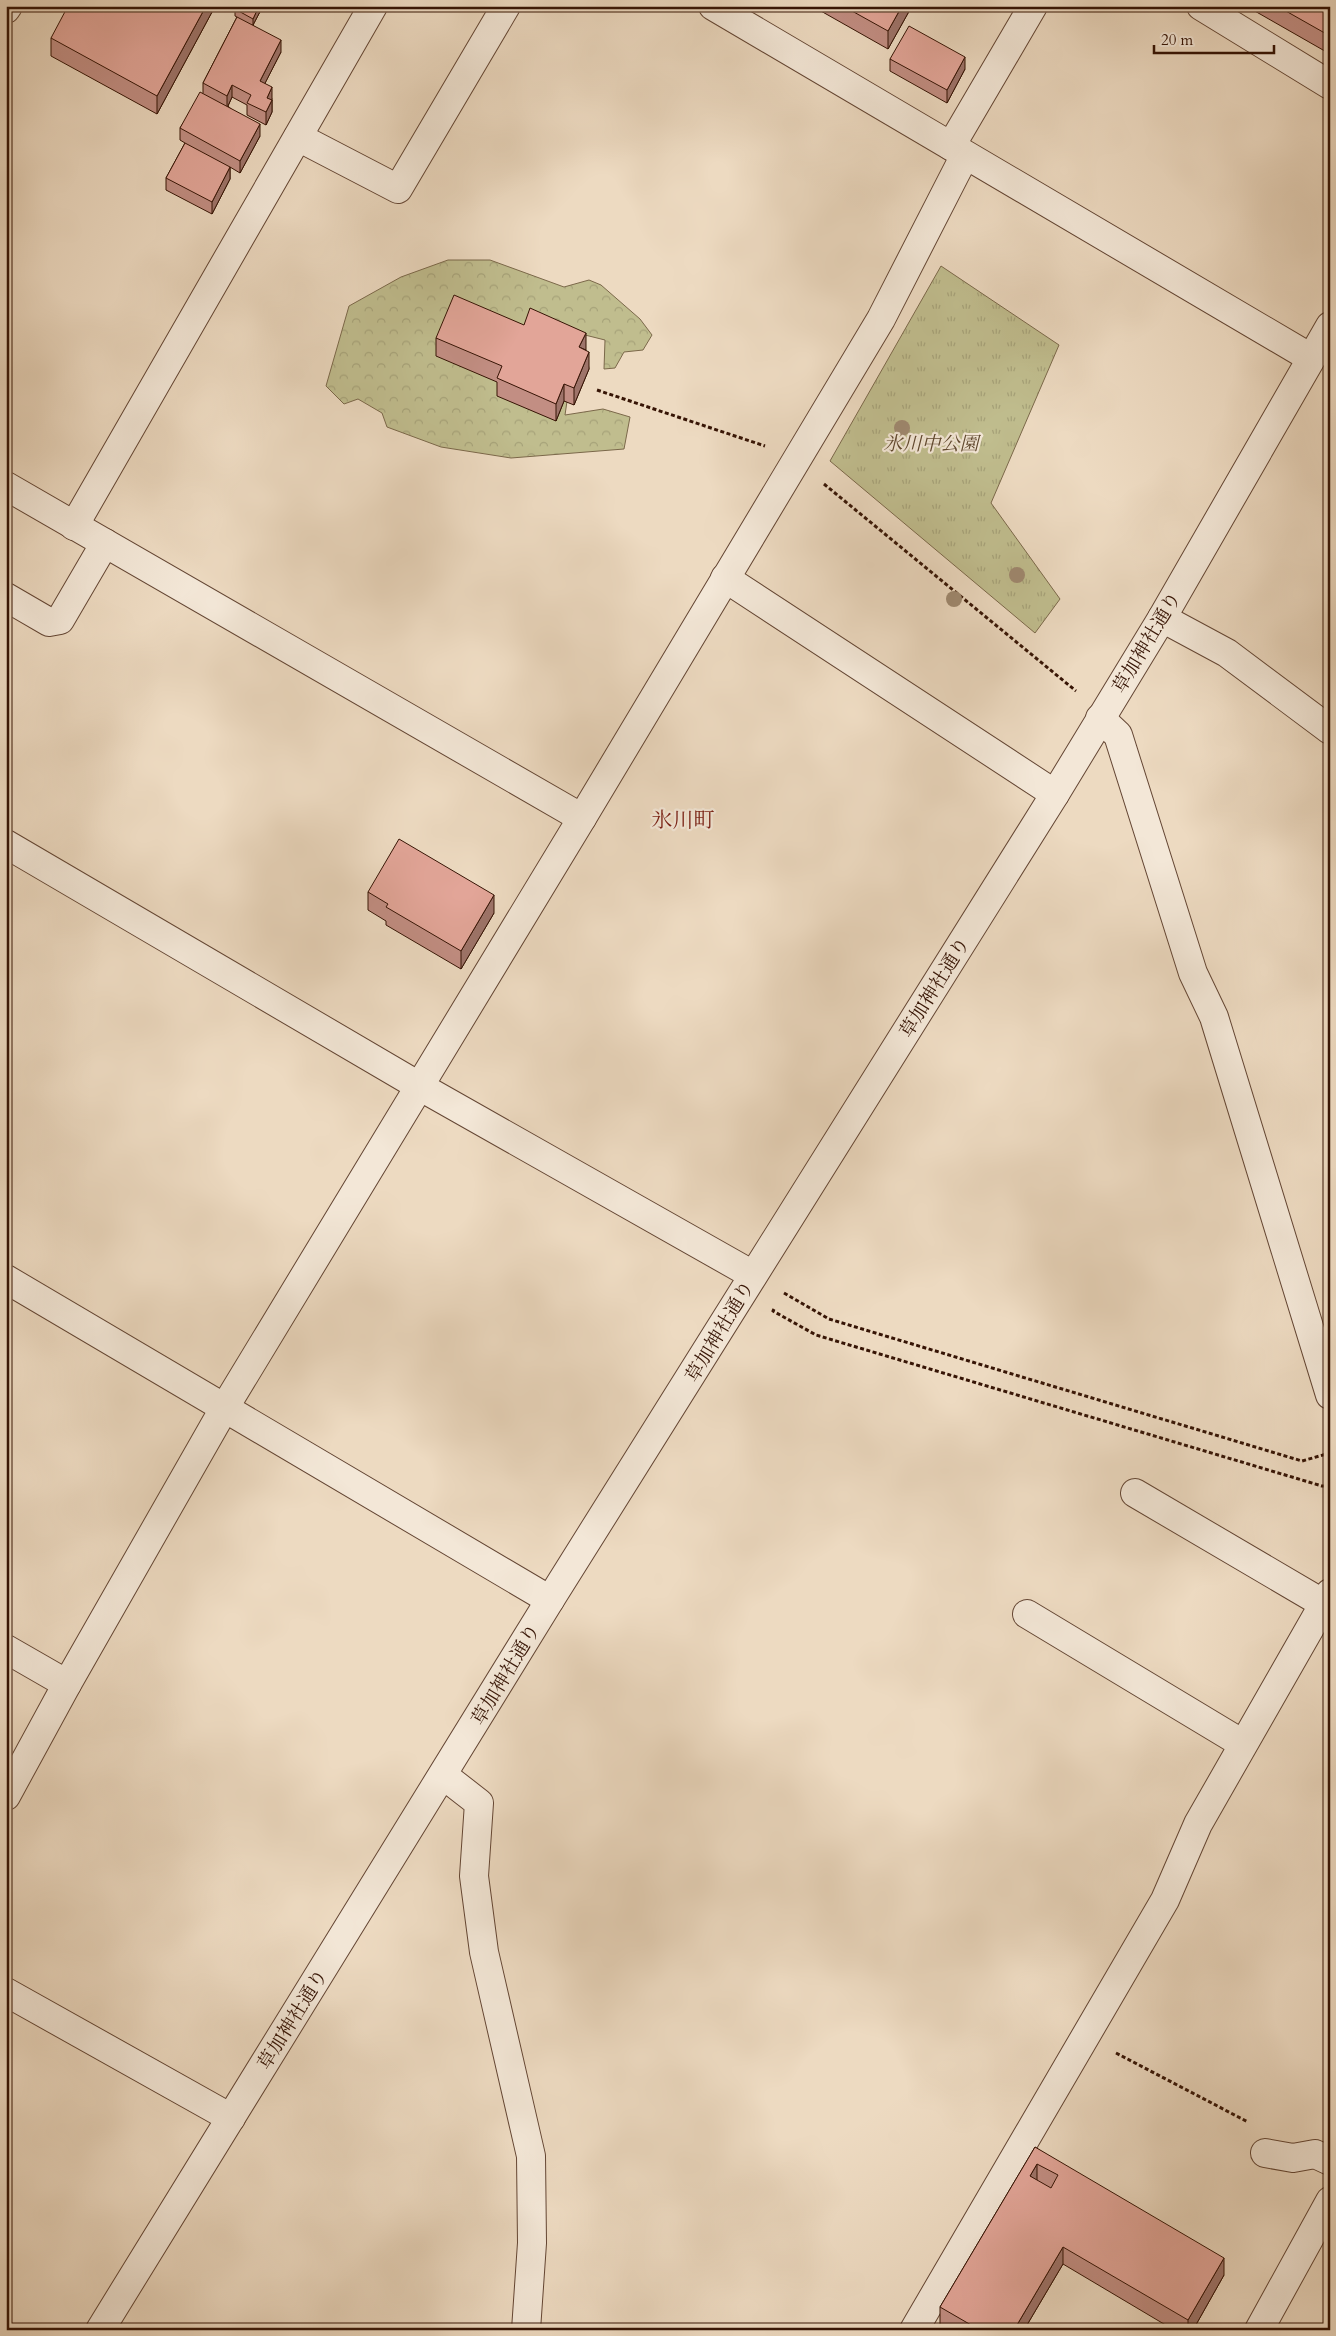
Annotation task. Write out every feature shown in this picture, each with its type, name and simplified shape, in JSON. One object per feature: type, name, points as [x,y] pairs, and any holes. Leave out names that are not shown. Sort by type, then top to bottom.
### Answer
[{"type":"street","points":[[74,526],[373,6]]},
{"type":"street","points":[[298,137],[398,189],[506,6]]},
{"type":"street","points":[[713,6],[1311,358]]},
{"type":"street","points":[[6,1796],[67,1684],[225,1406],[582,818],[881,319],[958,150],[1032,6]]},
{"type":"street","points":[[1201,6],[1330,85]]},
{"type":"street","name":"草加神社通り","points":[[100,2330],[550,1600],[720,1333],[753,1276],[1055,794],[1162,618],[1330,326]]},
{"type":"street","points":[[6,486],[582,818]]},
{"type":"street","points":[[6,597],[49,622],[60,620],[105,543]]},
{"type":"street","points":[[725,578],[1055,794]]},
{"type":"street","points":[[1162,618],[1227,653],[1330,730]]},
{"type":"street","points":[[1100,718],[1118,735],[1193,973],[1214,1016],[1330,1395]]},
{"type":"street","points":[[6,844],[419,1086],[753,1276]]},
{"type":"street","points":[[6,1279],[225,1406],[550,1600]]},
{"type":"street","points":[[914,2330],[1165,1900],[1198,1824],[1327,1599],[1135,1493]]},
{"type":"street","points":[[1027,1614],[1243,1744]]},
{"type":"street","points":[[6,1649],[67,1684]]},
{"type":"street","points":[[443,1775],[479,1803],[474,1876],[484,1952],[531,2156],[532,2243],[526,2330]]},
{"type":"street","points":[[6,1992],[231,2118]]},
{"type":"street","points":[[1265,2153],[1293,2158],[1315,2154],[1330,2161]]},
{"type":"street","points":[[1265,2328],[1330,2201]]},
{"type":"path","points":[[597,390],[782,452],[795,460],[1078,693],[1084,686]]},
{"type":"path","points":[[753,1276],[829,1319],[1302,1461],[1330,1453]]},
{"type":"path","points":[[781,1299],[784,1293]]},
{"type":"path","points":[[777,1305],[773,1311],[816,1335],[1322,1486],[1330,1486]]},
{"type":"path","points":[[1085,2036],[1249,2122]]},
{"type":"green space","points":[[448,260],[490,260],[564,287],[589,280],[601,285],[640,319],[652,335],[643,350],[624,352],[615,368],[604,369],[605,340],[577,333],[565,415],[603,409],[630,417],[624,449],[511,458],[441,447],[387,427],[382,413],[358,399],[344,404],[326,386],[349,306],[401,277]]},
{"type":"green space","name":"氷川中公園","points":[[941,266],[1059,345],[991,503],[1060,599],[1035,633],[830,461]]},
{"type":"building","points":[[68,6],[206,6],[157,96],[51,38]]},
{"type":"building","points":[[237,6],[259,6],[253,19],[235,9]]},
{"type":"building","points":[[843,6],[902,6],[888,31]]},
{"type":"building","points":[[1277,6],[1330,6],[1330,36]]},
{"type":"building","points":[[237,17],[281,40],[260,81],[272,87],[267,98],[272,100],[266,112],[247,103],[251,95],[232,85],[227,96],[203,83]]},
{"type":"building","points":[[909,26],[965,57],[947,90],[890,59]]},
{"type":"building","points":[[200,92],[260,124],[240,161],[180,128]]},
{"type":"building","points":[[185,143],[230,167],[212,202],[166,178]]},
{"type":"building","points":[[454,295],[524,325],[530,308],[586,333],[579,347],[589,352],[574,388],[564,384],[556,404],[497,378],[502,366],[436,338]]},
{"type":"building","points":[[399,839],[494,895],[461,951],[386,907],[388,904],[368,892]]},
{"type":"building","points":[[1035,2147],[1224,2258],[1188,2320],[1063,2247],[1014,2330],[977,2330],[940,2307]],"holes":[[[1037,2164],[1058,2175],[1051,2188],[1030,2176]]]},
{"type":"district","name":"氷川町","points":[[683,820]]}]
